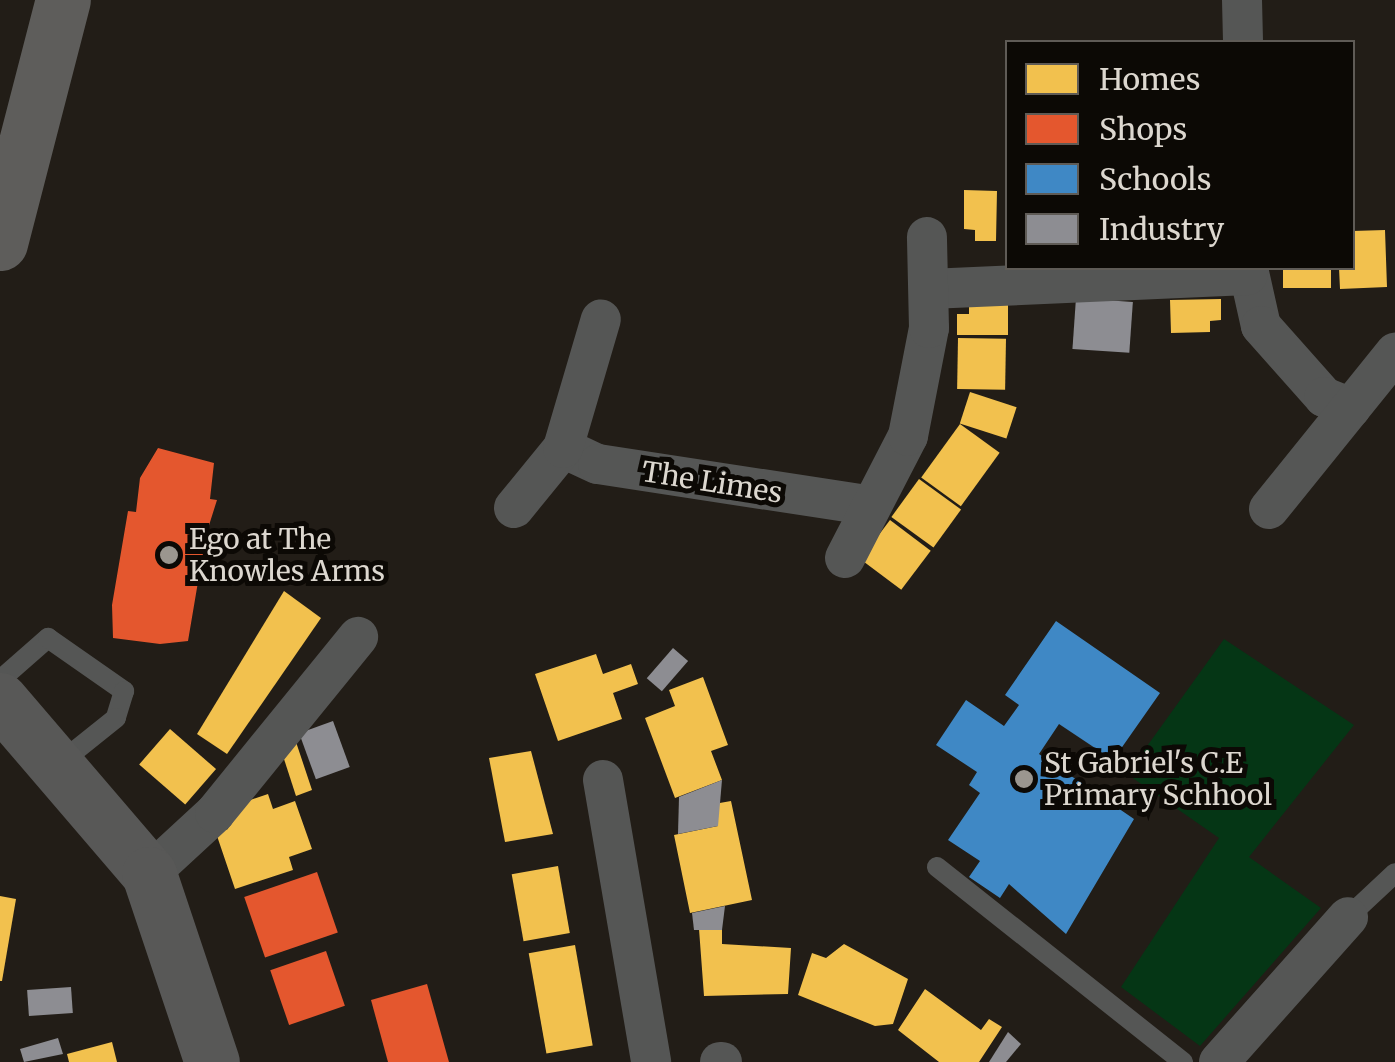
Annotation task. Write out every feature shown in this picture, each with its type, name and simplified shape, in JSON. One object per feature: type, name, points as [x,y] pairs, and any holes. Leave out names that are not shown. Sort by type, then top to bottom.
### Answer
[{"type":"highway","points":[[0,243],[63,0]]},
{"type":"main road","points":[[1,696],[148,874],[212,1062]]},
{"type":"street","points":[[1242,0],[1243,40]]},
{"type":"street","points":[[844,558],[865,505],[908,436],[929,290],[927,237]]},
{"type":"street","points":[[929,290],[1248,271],[1261,326],[1324,397],[1351,408]]},
{"type":"street","points":[[514,508],[563,448],[601,319]]},
{"type":"street","points":[[1269,509],[1395,354]]},
{"type":"street","name":"The Limes","points":[[563,448],[598,464],[865,505]]},
{"type":"street","points":[[148,874],[215,813],[358,637]]},
{"type":"street","points":[[604,780],[652,1062]]},
{"type":"street","points":[[1219,1062],[1348,917]]},
{"type":"lane","points":[[1,696],[48,638],[124,691],[116,718],[56,766]]},
{"type":"lane","points":[[937,867],[1183,1062]]},
{"type":"lane","points":[[1348,917],[1395,873]]},
{"type":"green space","points":[[1224,639],[1354,725],[1249,857],[1321,908],[1200,1046],[1121,987],[1219,838],[1127,774]]},
{"type":"building: Homes","points":[[964,190],[997,191],[996,241],[975,241],[975,230],[964,229]]},
{"type":"building: Homes","points":[[1385,230],[1387,287],[1340,289],[1339,270],[1355,270],[1355,231]]},
{"type":"building: Homes","points":[[1283,270],[1331,270],[1331,288],[1283,288]]},
{"type":"building: Homes","points":[[1221,299],[1221,320],[1210,321],[1210,332],[1171,333],[1170,300]]},
{"type":"building: Homes","points":[[969,303],[1008,303],[1008,335],[957,335],[957,314],[969,314]]},
{"type":"building: Homes","points":[[958,338],[1006,339],[1005,390],[957,389]]},
{"type":"building: Homes","points":[[970,392],[1017,407],[1006,439],[960,423]]},
{"type":"building: Homes","points":[[960,424],[1000,453],[961,506],[921,477]]},
{"type":"building: Homes","points":[[919,479],[961,510],[933,548],[891,517]]},
{"type":"building: Homes","points":[[890,520],[931,551],[901,590],[861,559]]},
{"type":"building: Homes","points":[[284,591],[321,618],[227,754],[197,734]]},
{"type":"building: Homes","points":[[596,654],[603,674],[631,664],[638,684],[613,693],[622,719],[558,741],[535,674]]},
{"type":"building: Homes","points":[[703,677],[728,745],[711,751],[722,780],[675,798],[645,718],[675,706],[669,690]]},
{"type":"building: Homes","points":[[170,729],[216,769],[185,804],[139,764]]},
{"type":"building: Homes","points":[[296,742],[312,790],[296,796],[284,759]]},
{"type":"building: Homes","points":[[531,751],[553,834],[505,842],[489,758]]},
{"type":"building: Homes","points":[[268,794],[273,809],[295,801],[312,849],[289,857],[293,870],[235,889],[216,833],[228,829],[230,807]]},
{"type":"building: Homes","points":[[731,801],[752,900],[690,913],[674,835],[718,826],[714,804]]},
{"type":"building: Homes","points":[[558,866],[570,933],[524,941],[512,874]]},
{"type":"building: Homes","points":[[0,896],[16,899],[2,981],[0,981]]},
{"type":"building: Homes","points":[[699,929],[722,930],[722,944],[791,948],[788,994],[704,996]]},
{"type":"building: Homes","points":[[844,944],[908,979],[893,1024],[875,1026],[798,995],[812,953],[826,958]]},
{"type":"building: Homes","points":[[575,945],[593,1045],[546,1054],[529,953]]},
{"type":"building: Homes","points":[[925,989],[981,1030],[989,1019],[1002,1027],[979,1062],[939,1062],[898,1030]]},
{"type":"building: Homes","points":[[112,1042],[117,1062],[69,1062],[67,1054]]},
{"type":"building: Shops","name":"Ego at The Knowles Arms","points":[[158,448],[214,463],[210,499],[217,500],[205,538],[216,539],[211,580],[199,576],[188,641],[160,644],[113,638],[112,605],[128,511],[136,512],[140,478]]},
{"type":"building: Shops","points":[[317,872],[338,933],[265,958],[244,897]]},
{"type":"building: Shops","points":[[326,951],[345,1006],[289,1025],[270,970]]},
{"type":"building: Shops","points":[[427,984],[449,1062],[388,1062],[371,1000]]},
{"type":"building: Schools","name":"St Gabriel's C.E Primary Schhool","points":[[1056,621],[1160,693],[1113,760],[1059,724],[1039,754],[1134,819],[1066,934],[1009,884],[1000,898],[969,877],[980,861],[948,840],[980,793],[969,785],[977,772],[936,745],[966,700],[1004,726],[1019,705],[1005,695]]},
{"type":"building: Industry","points":[[1076,298],[1133,302],[1129,353],[1072,349]]},
{"type":"building: Industry","points":[[673,648],[688,661],[662,691],[647,678]]},
{"type":"building: Industry","points":[[333,721],[350,767],[316,779],[299,733]]},
{"type":"building: Industry","points":[[722,780],[718,826],[678,834],[679,797]]},
{"type":"building: Industry","points":[[725,906],[722,930],[694,930],[692,913]]},
{"type":"building: Industry","points":[[71,987],[73,1013],[29,1016],[27,990]]},
{"type":"building: Industry","points":[[1008,1032],[1021,1044],[1006,1062],[989,1062]]},
{"type":"building: Industry","points":[[58,1038],[63,1054],[24,1062],[20,1049]]},
{"type":"place","name":"Ego at The Knowles Arms","points":[[169,555]]},
{"type":"place","name":"St Gabriel's C.E Primary Schhool","points":[[1024,779]]}]
